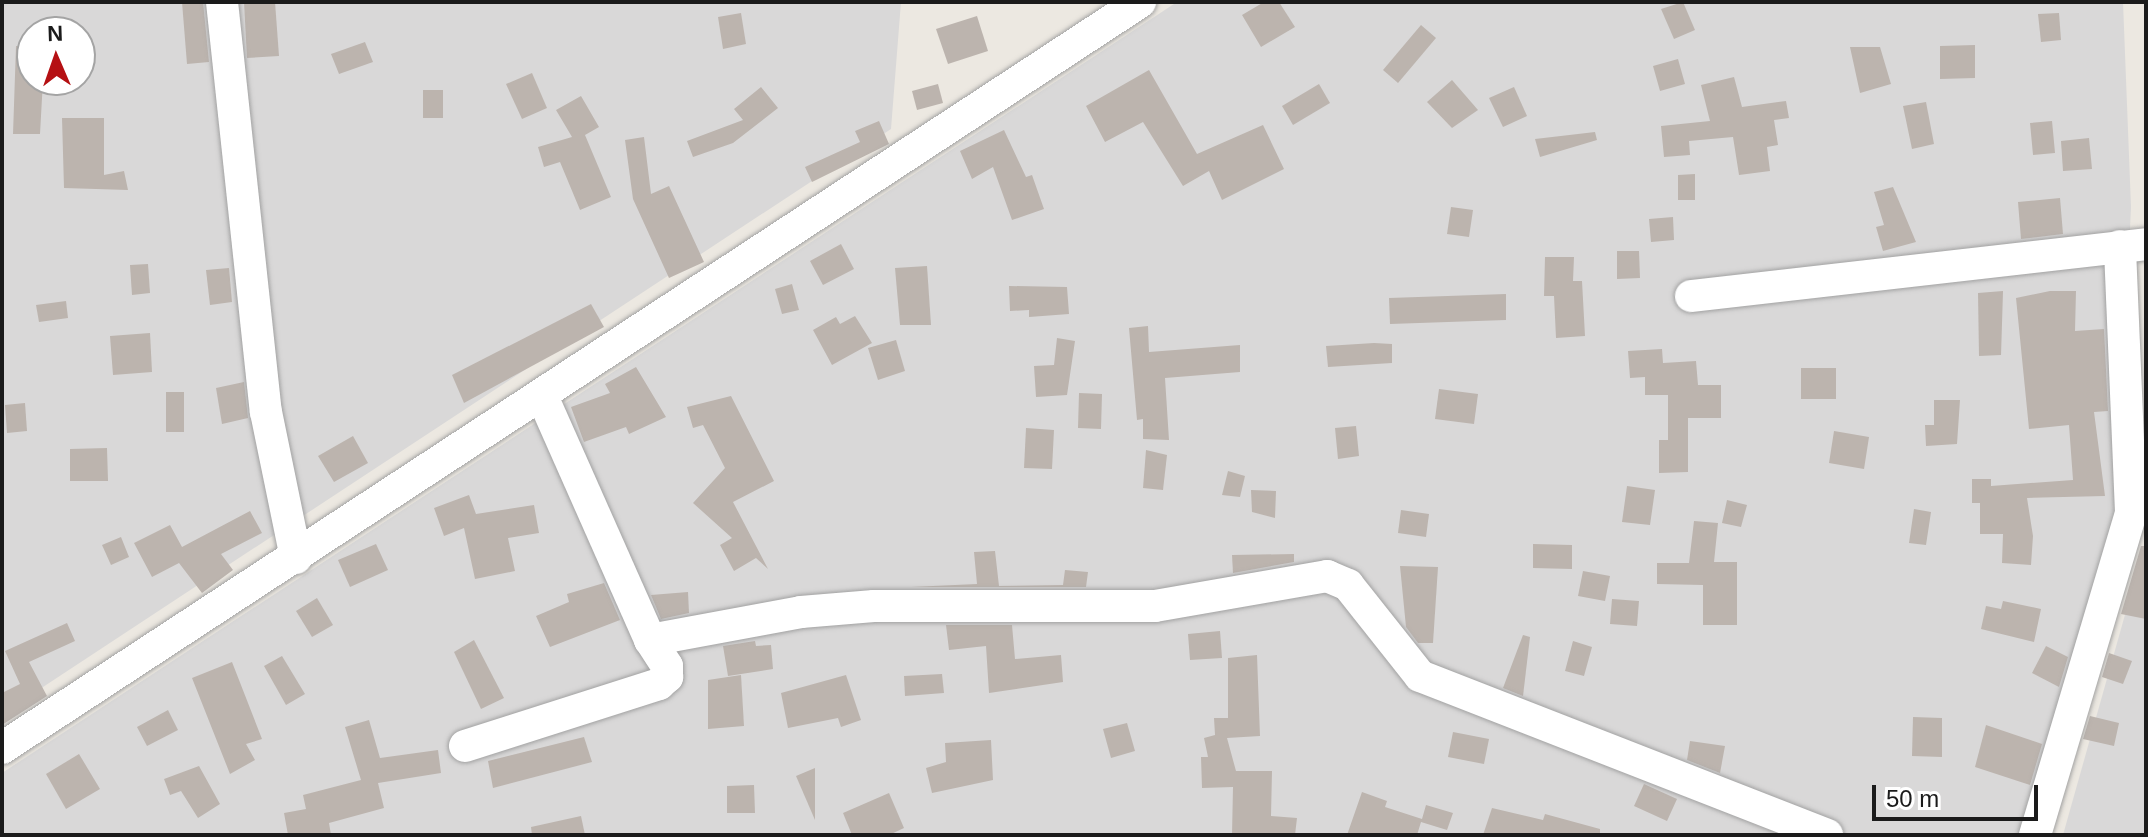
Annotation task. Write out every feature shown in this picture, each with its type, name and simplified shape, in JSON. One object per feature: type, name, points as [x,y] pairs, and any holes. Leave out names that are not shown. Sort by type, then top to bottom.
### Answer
[{"type":"street","points":[[222,2],[266,412],[296,558]]},
{"type":"street","points":[[2,748],[1140,2]]},
{"type":"street","points":[[1691,296],[2133,245],[2131,512],[2035,835]]},
{"type":"street","points":[[465,746],[659,684],[667,677],[667,666],[650,640],[542,396]]},
{"type":"street","points":[[650,640],[801,612],[874,606],[1155,606],[1340,578],[1420,676],[1827,835]]},
{"type":"shaded area","points":[[2,2],[901,2],[891,129],[2,714]]},
{"type":"shaded area","points":[[1177,2],[2123,2],[2131,207],[2117,503],[2024,835],[2,835],[2,773]]},
{"type":"shaded area","points":[[2146,540],[2146,835],[2063,835]]},
{"type":"building","points":[[182,2],[203,2],[209,62],[187,64]]},
{"type":"building","points":[[244,2],[275,2],[279,56],[247,58]]},
{"type":"building","points":[[1264,2],[1279,2],[1295,27],[1261,47],[1242,15]]},
{"type":"building","points":[[1683,2],[1695,30],[1674,39],[1661,9]]},
{"type":"building","points":[[741,13],[746,44],[723,49],[718,17]]},
{"type":"building","points":[[2059,13],[2061,40],[2041,42],[2038,14]]},
{"type":"building","points":[[977,16],[988,51],[948,64],[936,29]]},
{"type":"building","points":[[1421,25],[1436,38],[1398,83],[1383,70]]},
{"type":"building","points":[[365,42],[373,62],[339,74],[331,54]]},
{"type":"building","points":[[1975,45],[1975,78],[1940,79],[1940,46]]},
{"type":"building","points":[[16,46],[16,96],[42,96],[40,134],[13,134]]},
{"type":"building","points":[[1850,47],[1880,47],[1891,84],[1860,93]]},
{"type":"building","points":[[1678,59],[1685,84],[1660,91],[1653,66]]},
{"type":"building","points":[[1149,70],[1197,154],[1263,125],[1284,169],[1222,200],[1209,171],[1183,186],[1143,122],[1105,142],[1086,106]]},
{"type":"building","points":[[532,73],[547,108],[522,119],[506,84]]},
{"type":"building","points":[[1734,77],[1742,107],[1786,101],[1789,118],[1774,120],[1778,145],[1767,147],[1770,171],[1739,175],[1733,137],[1689,141],[1690,155],[1664,157],[1661,126],[1710,121],[1701,85]]},
{"type":"building","points":[[1452,80],[1478,110],[1452,128],[1427,102]]},
{"type":"building","points":[[938,84],[943,103],[917,110],[912,91]]},
{"type":"building","points":[[1319,84],[1330,103],[1293,125],[1282,106]]},
{"type":"building","points":[[761,87],[778,108],[733,143],[693,157],[687,141],[743,120],[734,109]]},
{"type":"building","points":[[1514,87],[1527,116],[1503,127],[1489,98]]},
{"type":"building","points":[[423,90],[443,90],[443,118],[423,118]]},
{"type":"building","points":[[581,96],[599,127],[585,135],[611,197],[580,210],[560,162],[544,167],[538,147],[572,137],[556,110]]},
{"type":"building","points":[[1926,102],[1934,144],[1912,149],[1903,106]]},
{"type":"building","points":[[62,118],[104,118],[104,175],[124,171],[128,190],[64,188]]},
{"type":"building","points":[[879,121],[889,144],[812,182],[805,167],[860,142],[855,131]]},
{"type":"building","points":[[2052,121],[2055,153],[2033,155],[2030,123]]},
{"type":"building","points":[[1004,130],[1026,177],[1032,175],[1044,209],[1012,220],[993,167],[972,179],[960,151]]},
{"type":"building","points":[[1595,132],[1597,140],[1540,157],[1535,139]]},
{"type":"building","points":[[644,137],[651,194],[669,186],[704,262],[669,278],[633,199],[625,140]]},
{"type":"building","points":[[2089,138],[2092,169],[2063,171],[2061,141]]},
{"type":"building","points":[[1695,174],[1695,200],[1678,200],[1678,175]]},
{"type":"building","points":[[1893,187],[1916,242],[1883,251],[1876,227],[1884,225],[1874,192]]},
{"type":"building","points":[[2060,198],[2063,234],[2021,239],[2018,202]]},
{"type":"building","points":[[1451,207],[1473,210],[1469,237],[1447,234]]},
{"type":"building","points":[[1673,217],[1674,240],[1651,242],[1649,219]]},
{"type":"building","points":[[841,244],[854,269],[823,285],[810,261]]},
{"type":"building","points":[[1617,251],[1639,251],[1640,278],[1617,279]]},
{"type":"building","points":[[1545,257],[1574,257],[1573,281],[1582,281],[1585,336],[1556,338],[1554,296],[1544,296]]},
{"type":"building","points":[[148,264],[150,293],[132,295],[130,265]]},
{"type":"building","points":[[927,266],[931,325],[900,325],[895,268]]},
{"type":"building","points":[[229,268],[232,302],[210,305],[206,270]]},
{"type":"building","points":[[792,284],[799,310],[782,314],[775,289]]},
{"type":"building","points":[[1009,286],[1067,287],[1069,314],[1029,317],[1029,310],[1010,311]]},
{"type":"building","points":[[2003,291],[2001,355],[1979,356],[1978,293]]},
{"type":"building","points":[[2050,291],[2076,291],[2075,331],[2104,329],[2108,411],[2094,412],[2105,496],[2027,498],[2033,536],[2031,565],[2002,563],[2003,534],[1980,534],[1980,503],[1972,503],[1972,479],[1991,479],[1991,486],[2073,480],[2069,425],[2029,429],[2016,298]]},
{"type":"building","points":[[1506,294],[1506,320],[1390,324],[1389,298]]},
{"type":"building","points":[[66,301],[68,318],[39,322],[36,305]]},
{"type":"building","points":[[591,304],[604,327],[464,403],[452,375]]},
{"type":"building","points":[[855,316],[872,343],[832,365],[813,330],[836,317],[840,324]]},
{"type":"building","points":[[1148,326],[1149,352],[1240,345],[1240,372],[1165,378],[1169,440],[1143,439],[1143,419],[1137,420],[1129,328]]},
{"type":"building","points":[[150,333],[152,372],[113,375],[110,336]]},
{"type":"building","points":[[1057,338],[1075,341],[1067,395],[1036,397],[1034,366],[1054,365]]},
{"type":"building","points":[[896,340],[905,371],[878,380],[868,348]]},
{"type":"building","points":[[1392,344],[1392,363],[1328,367],[1326,346]]},
{"type":"building","points":[[1662,349],[1663,363],[1696,361],[1698,385],[1721,385],[1721,418],[1688,418],[1688,472],[1659,473],[1659,440],[1668,440],[1668,395],[1645,395],[1645,377],[1630,378],[1628,351]]},
{"type":"building","points":[[636,367],[666,417],[629,434],[626,427],[584,442],[571,407],[610,393],[605,384]]},
{"type":"building","points":[[1801,368],[1836,368],[1836,399],[1801,399]]},
{"type":"building","points":[[244,382],[248,418],[222,424],[216,388]]},
{"type":"building","points":[[1439,389],[1478,394],[1474,424],[1435,419]]},
{"type":"building","points":[[166,392],[184,392],[184,432],[166,432]]},
{"type":"building","points":[[1079,393],[1102,394],[1101,429],[1078,428]]},
{"type":"building","points":[[731,396],[774,481],[733,502],[768,569],[756,558],[734,571],[720,545],[732,538],[693,503],[725,468],[703,425],[693,428],[687,407]]},
{"type":"building","points":[[1934,400],[1960,400],[1957,444],[1926,446],[1925,425],[1934,425]]},
{"type":"building","points":[[25,403],[27,431],[7,433],[5,405]]},
{"type":"building","points":[[1356,426],[1359,456],[1338,459],[1335,428]]},
{"type":"building","points":[[1026,428],[1054,430],[1052,469],[1024,468]]},
{"type":"building","points":[[1834,431],[1869,437],[1864,469],[1829,463]]},
{"type":"building","points":[[353,436],[368,463],[334,482],[318,456]]},
{"type":"building","points":[[107,448],[108,481],[70,481],[70,449]]},
{"type":"building","points":[[1146,450],[1167,455],[1163,490],[1143,488]]},
{"type":"building","points":[[1228,471],[1245,476],[1240,497],[1222,495]]},
{"type":"building","points":[[1627,486],[1655,490],[1650,525],[1622,522]]},
{"type":"building","points":[[1251,490],[1276,491],[1275,518],[1252,512]]},
{"type":"building","points":[[469,495],[476,514],[534,505],[539,533],[508,538],[515,571],[475,579],[464,528],[444,536],[434,508]]},
{"type":"building","points":[[1727,500],[1747,505],[1741,527],[1722,523]]},
{"type":"building","points":[[1914,509],[1931,512],[1926,545],[1909,543]]},
{"type":"building","points":[[1401,510],[1429,514],[1426,537],[1398,533]]},
{"type":"building","points":[[250,511],[262,533],[221,554],[233,570],[202,593],[179,563],[152,577],[134,543],[170,525],[182,547]]},
{"type":"building","points":[[1694,521],[1718,523],[1714,562],[1737,562],[1737,625],[1703,625],[1703,585],[1657,584],[1657,563],[1689,563]]},
{"type":"building","points":[[121,537],[129,557],[111,565],[102,545]]},
{"type":"building","points":[[376,544],[388,570],[350,587],[338,560]]},
{"type":"building","points":[[1533,544],[1572,545],[1572,569],[1533,568]]},
{"type":"building","points":[[2141,546],[2146,546],[2146,619],[2121,614]]},
{"type":"building","points":[[995,551],[999,586],[1063,585],[1065,570],[1088,572],[1086,587],[911,587],[977,584],[974,552]]},
{"type":"building","points":[[1294,554],[1294,562],[1233,573],[1232,555]]},
{"type":"building","points":[[1400,566],[1438,567],[1433,643],[1418,643],[1406,627]]},
{"type":"building","points":[[1583,571],[1610,576],[1605,601],[1578,596]]},
{"type":"building","points":[[604,583],[620,620],[550,647],[536,616],[569,602],[567,594]]},
{"type":"building","points":[[688,592],[689,613],[661,619],[651,595]]},
{"type":"building","points":[[317,598],[333,625],[312,637],[296,611]]},
{"type":"building","points":[[1612,599],[1639,601],[1637,626],[1610,624]]},
{"type":"building","points":[[2003,601],[2041,609],[2034,642],[1981,629],[1986,606],[2001,609]]},
{"type":"building","points":[[67,623],[75,641],[29,662],[47,696],[2,725],[2,693],[20,684],[5,651]]},
{"type":"building","points":[[946,625],[1012,625],[1015,659],[1061,655],[1063,682],[989,693],[986,646],[949,650]]},
{"type":"building","points":[[1220,631],[1222,658],[1190,660],[1188,634]]},
{"type":"building","points":[[1523,635],[1530,637],[1523,696],[1503,688]]},
{"type":"building","points":[[474,640],[504,698],[481,709],[454,652]]},
{"type":"building","points":[[755,641],[756,646],[771,645],[773,669],[728,676],[723,646]]},
{"type":"building","points":[[1573,641],[1592,647],[1584,676],[1565,671]]},
{"type":"building","points":[[2046,646],[2068,657],[2059,687],[2032,673]]},
{"type":"building","points":[[2109,653],[2132,661],[2123,684],[2102,677]]},
{"type":"building","points":[[1257,655],[1260,736],[1227,738],[1236,771],[1272,771],[1271,816],[1297,818],[1295,835],[1232,835],[1233,787],[1202,788],[1201,757],[1208,757],[1204,738],[1215,735],[1214,718],[1228,718],[1228,658]]},
{"type":"building","points":[[282,656],[305,694],[286,705],[264,666]]},
{"type":"building","points":[[232,662],[262,739],[246,744],[255,760],[230,774],[192,678]]},
{"type":"building","points":[[942,674],[944,693],[905,696],[904,676]]},
{"type":"building","points":[[741,675],[744,726],[708,729],[708,680]]},
{"type":"building","points":[[846,675],[861,720],[841,727],[838,718],[788,728],[781,693]]},
{"type":"building","points":[[168,710],[178,730],[147,746],[137,727]]},
{"type":"building","points":[[2090,716],[2119,723],[2114,746],[2083,739]]},
{"type":"building","points":[[1913,717],[1942,718],[1942,757],[1912,756]]},
{"type":"building","points":[[369,720],[380,758],[438,750],[441,773],[378,783],[384,808],[329,823],[331,835],[288,835],[284,813],[306,809],[303,795],[361,780],[345,727]]},
{"type":"building","points":[[1127,723],[1135,751],[1111,758],[1103,729]]},
{"type":"building","points":[[1986,725],[2042,744],[2030,785],[1975,767]]},
{"type":"building","points":[[1453,732],[1489,739],[1484,764],[1448,757]]},
{"type":"building","points":[[584,737],[592,762],[493,788],[488,761]]},
{"type":"building","points":[[991,740],[993,780],[932,793],[926,768],[946,762],[945,743]]},
{"type":"building","points":[[1690,741],[1725,746],[1720,773],[1687,760]]},
{"type":"building","points":[[79,754],[100,789],[66,809],[46,774]]},
{"type":"building","points":[[199,766],[220,804],[198,818],[181,791],[170,795],[164,779]]},
{"type":"building","points":[[815,768],[815,820],[796,776]]},
{"type":"building","points":[[1644,784],[1677,799],[1667,821],[1634,806]]},
{"type":"building","points":[[754,785],[755,813],[727,813],[727,786]]},
{"type":"building","points":[[1362,792],[1387,801],[1385,807],[1422,819],[1426,805],[1453,813],[1447,830],[1421,822],[1417,835],[1347,835]]},
{"type":"building","points":[[889,793],[904,828],[889,835],[852,835],[843,813]]},
{"type":"building","points":[[1492,808],[1543,820],[1545,814],[1600,829],[1600,835],[1483,835]]},
{"type":"building","points":[[581,816],[585,835],[532,835],[531,827]]}]
